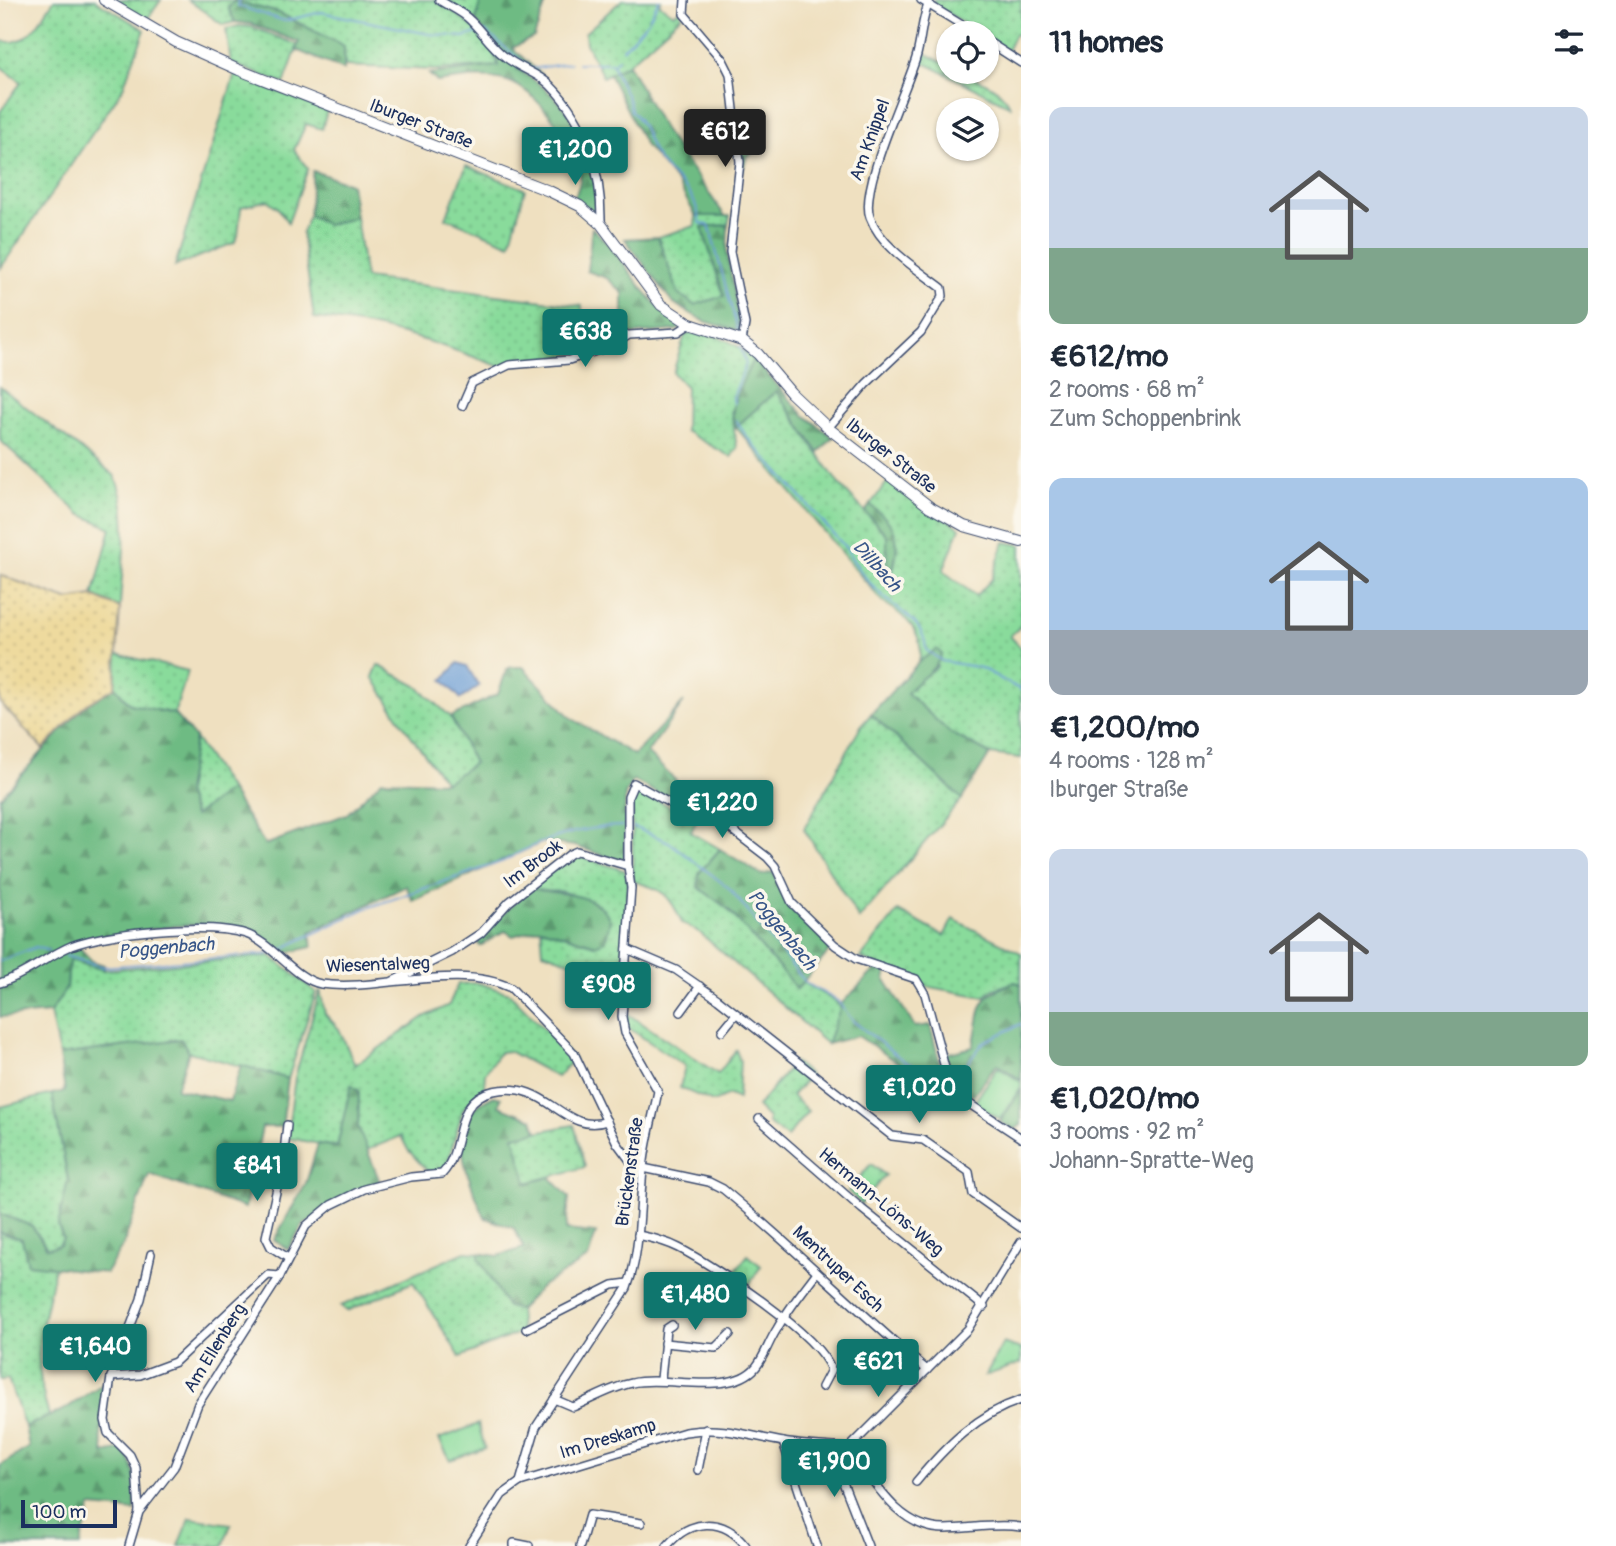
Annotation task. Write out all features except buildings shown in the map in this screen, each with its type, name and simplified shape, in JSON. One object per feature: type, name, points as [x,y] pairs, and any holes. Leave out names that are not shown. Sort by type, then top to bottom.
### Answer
[{"type":"main road","name":"Iburger Straße","points":[[104,0],[176,42],[239,70],[549,191],[580,206],[601,224],[661,305],[690,324],[742,341],[758,354],[791,393],[828,428],[930,507],[964,526],[1021,542]]},
{"type":"street","points":[[439,0],[465,15],[491,45],[514,65],[549,84],[574,115],[587,141],[596,170],[601,196],[601,224]]},
{"type":"street","points":[[685,0],[684,14],[723,60],[730,74],[740,162],[730,252],[745,324],[742,341]]},
{"type":"street","points":[[926,1],[957,21]]},
{"type":"street","name":"Am Knippel","points":[[828,428],[866,384],[921,332],[943,296],[942,288],[893,249],[877,230],[868,214],[867,203],[871,179],[917,55],[926,1]]},
{"type":"street","points":[[999,49],[1021,63]]},
{"type":"street","points":[[463,406],[476,380],[509,365],[569,360],[611,346],[629,335],[678,332],[690,324]]},
{"type":"street","points":[[628,866],[628,797],[634,783],[680,809],[728,827],[775,866],[792,903],[822,934],[856,959],[916,979],[925,994],[948,1079],[965,1101],[1021,1138]]},
{"type":"street","name":"Im Brook","points":[[389,984],[453,952],[481,933],[516,896],[570,854],[577,851],[628,866]]},
{"type":"street","name":"Brückenstraße","points":[[520,1482],[536,1427],[628,1283],[638,1235],[643,1169],[658,1091],[625,1033],[621,988],[627,950],[631,888],[628,866]]},
{"type":"street","name":"Wiesentalweg","points":[[0,982],[71,946],[132,934],[191,929],[247,934],[319,984],[389,984],[479,979],[511,988],[574,1053],[624,1153],[634,1166],[643,1169]]},
{"type":"street","points":[[627,950],[676,970],[700,986],[892,1136],[923,1140],[969,1172],[973,1194],[1021,1228]]},
{"type":"street","points":[[681,1012],[700,986]]},
{"type":"street","points":[[722,1031],[736,1014]]},
{"type":"street","name":"Am Ellenberg","points":[[139,1512],[174,1467],[198,1404],[280,1276],[306,1226],[331,1205],[364,1189],[394,1180],[442,1174],[454,1159],[463,1116],[470,1104],[492,1091],[517,1089],[535,1092],[579,1123],[594,1125],[607,1121]]},
{"type":"street","name":"Hermann-Löns-Weg","points":[[759,1119],[862,1209],[984,1307]]},
{"type":"street","points":[[287,1125],[283,1161],[266,1237],[271,1247],[288,1258]]},
{"type":"street","name":"Mentruper Esch","points":[[643,1169],[716,1184],[803,1256],[817,1272],[927,1370]]},
{"type":"street","points":[[638,1235],[680,1249],[807,1338],[829,1365],[830,1376],[822,1387]]},
{"type":"street","points":[[868,1546],[842,1480],[849,1448],[950,1350],[984,1307],[1021,1241]]},
{"type":"street","name":"Am Ellenberg","points":[[129,1546],[139,1512],[136,1468],[130,1455],[108,1433],[105,1420],[111,1377],[141,1299],[152,1254]]},
{"type":"street","points":[[554,1398],[573,1407],[629,1383],[661,1379],[704,1384],[745,1374],[755,1368],[783,1319],[817,1272]]},
{"type":"street","name":"Am Ellenberg","points":[[111,1377],[140,1375],[174,1362],[268,1275],[280,1276]]},
{"type":"street","points":[[526,1329],[613,1285],[628,1283]]},
{"type":"street","points":[[661,1379],[666,1329],[672,1325]]},
{"type":"street","points":[[664,1343],[716,1348],[730,1334]]},
{"type":"street","points":[[916,1482],[946,1446],[997,1408],[1021,1400]]},
{"type":"street","points":[[698,1470],[706,1429]]},
{"type":"street","name":"Im Dreskamp","points":[[520,1482],[685,1432],[706,1429],[727,1429],[783,1442],[849,1448]]},
{"type":"street","points":[[783,1442],[817,1546]]},
{"type":"street","points":[[849,1448],[903,1516],[920,1525],[943,1529],[1000,1525],[1021,1527]]},
{"type":"street","points":[[469,1546],[502,1495],[520,1482]]},
{"type":"street","points":[[580,1546],[589,1515],[641,1523]]},
{"type":"street","points":[[667,1546],[681,1530],[699,1525],[718,1526],[738,1536],[746,1546]]},
{"type":"street","points":[[514,1546],[514,1543],[529,1546]]},
{"type":"green space","points":[[54,0],[95,0],[145,30],[122,90],[0,269],[0,112],[21,82],[0,66],[0,41],[19,40],[33,31]]},
{"type":"green space","points":[[111,0],[161,0],[146,21]]},
{"type":"green space","points":[[188,0],[436,0],[465,20],[482,36],[499,66],[436,70],[345,66],[344,46],[279,13],[234,1],[228,8],[235,22],[223,25]]},
{"type":"green space","points":[[444,0],[481,0],[476,21]]},
{"type":"green space","points":[[481,0],[547,0],[534,37],[512,48],[544,77],[516,69],[554,97],[577,128],[591,165],[599,211],[595,213],[574,198],[580,179],[577,160],[562,132],[530,95],[518,86],[498,79],[472,78],[437,82],[429,74],[498,66],[494,45],[476,21]]},
{"type":"green space","points":[[622,0],[661,0],[659,4],[674,14],[680,9],[681,16],[628,64],[603,77],[586,44],[585,33]]},
{"type":"green space","points":[[933,0],[1021,0],[1021,35],[1015,34],[1007,51],[999,46],[999,21],[960,21],[935,5]]},
{"type":"green space","points":[[234,1],[279,13],[344,46],[344,70],[296,50],[299,42],[252,24],[235,22],[228,8]]},
{"type":"green space","points":[[252,27],[298,45],[284,84],[231,63],[226,29]]},
{"type":"green space","points":[[921,51],[936,59],[936,69],[918,60]]},
{"type":"green space","points":[[628,64],[664,130],[725,216],[696,216],[678,184],[645,145],[609,74]]},
{"type":"green space","points":[[235,73],[327,111],[322,129],[306,124],[294,150],[308,169],[288,223],[278,208],[267,200],[241,207],[238,236],[234,243],[175,266]]},
{"type":"green space","points":[[966,84],[987,84],[993,87],[1010,106],[999,98]]},
{"type":"green space","points":[[740,123],[757,140],[761,149],[747,156],[742,173]]},
{"type":"green space","points":[[466,166],[525,189],[510,244],[446,218]]},
{"type":"green space","points":[[313,171],[351,184],[356,217],[327,225],[309,215]]},
{"type":"green space","points":[[309,215],[327,225],[356,217],[365,278],[582,306],[582,351],[567,356],[508,362],[501,367],[409,336],[314,318],[302,233]]},
{"type":"green space","points":[[696,216],[730,216],[728,225],[702,227],[724,296],[694,305],[678,293],[658,237],[695,226]]},
{"type":"green space","points":[[728,225],[727,252],[741,332],[704,321],[673,303],[625,239],[658,237],[678,293],[694,305],[724,296],[702,227]]},
{"type":"green space","points":[[592,228],[658,306],[685,325],[677,330],[623,335],[623,293],[607,278],[587,271]]},
{"type":"green space","points":[[709,334],[725,340],[753,359],[731,411],[737,448],[731,457],[685,431],[686,387],[673,373],[685,335]]},
{"type":"green space","points":[[753,359],[804,415],[833,437],[819,453],[776,391],[736,427],[733,419],[734,402]]},
{"type":"green space","points":[[0,387],[114,475],[120,490],[125,523],[120,608],[93,596],[111,528],[80,514],[0,440]]},
{"type":"green space","points":[[776,391],[838,483],[887,535],[890,582],[896,559],[896,539],[888,522],[870,505],[889,480],[960,528],[943,571],[976,596],[992,579],[1004,542],[1021,545],[1021,626],[1010,636],[1021,648],[1021,758],[990,754],[950,733],[907,693],[921,677],[937,667],[936,650],[919,662],[919,642],[912,626],[882,601],[736,427]]},
{"type":"green space","points":[[870,505],[889,522],[894,531],[896,548],[890,582],[887,581],[887,535],[865,512]]},
{"type":"green space","points":[[936,649],[942,654],[939,660],[907,693],[950,733],[990,754],[962,799],[871,714],[919,662]]},
{"type":"green space","points":[[117,654],[188,671],[174,714],[130,704],[115,687]]},
{"type":"green space","points":[[378,665],[417,686],[451,717],[474,763],[446,783],[403,725],[373,677]]},
{"type":"green space","points":[[523,667],[571,718],[634,755],[684,702],[647,753],[715,818],[681,806],[633,780],[625,794],[625,859],[620,861],[575,846],[543,842],[413,901],[406,886],[310,932],[312,947],[282,954],[255,935],[231,927],[210,925],[140,931],[75,943],[92,961],[104,965],[104,970],[69,960],[67,987],[50,1013],[0,1017],[0,798],[83,707],[115,687],[130,704],[174,714],[195,738],[186,792],[194,816],[230,790],[265,845],[347,814],[382,780],[446,782],[474,763],[451,717],[498,694],[507,669]]},
{"type":"green space","points":[[871,714],[962,799],[859,919],[804,829],[861,726]]},
{"type":"green space","points":[[195,738],[230,790],[195,816],[186,792]]},
{"type":"green space","points":[[637,791],[697,819],[691,832],[720,849],[699,873],[699,887],[728,909],[797,989],[803,982],[836,1002],[841,1008],[827,1044],[699,932],[682,923],[664,894],[633,881],[632,802]]},
{"type":"green space","points":[[720,849],[762,875],[773,872],[789,906],[832,948],[797,989],[728,909],[698,887],[699,873]]},
{"type":"green space","points":[[578,856],[624,870],[628,878],[620,1005],[603,998],[608,975],[543,952],[541,928],[595,945],[600,905],[561,891],[544,892],[530,888],[569,858]]},
{"type":"green space","points":[[530,888],[575,895],[596,903],[610,920],[606,940],[596,945],[541,928],[513,936],[505,931],[480,946],[477,939]]},
{"type":"green space","points":[[898,911],[944,936],[953,919],[1021,953],[1021,984],[1015,982],[994,989],[984,997],[924,986],[861,958]]},
{"type":"green space","points":[[271,956],[316,992],[288,1079],[189,1052],[180,1039],[59,1055],[50,1013],[67,987],[69,959],[104,970]]},
{"type":"green space","points":[[876,969],[887,971],[885,980],[915,1027],[930,1025],[945,1084],[906,1068],[858,1036],[827,1044],[842,1003]]},
{"type":"green space","points":[[1015,982],[1021,984],[1021,1080],[997,1064],[973,1096],[957,1085],[945,1054],[973,1047],[979,1013],[986,999],[1002,987]]},
{"type":"green space","points":[[478,983],[509,993],[574,1059],[557,1077],[509,1051],[500,1052],[485,1073],[484,1088],[463,1109],[447,1165],[441,1172],[430,1174],[408,1150],[401,1136],[367,1150],[358,1127],[359,1091],[351,1086],[337,1147],[287,1138],[295,1077],[320,990],[325,1014],[339,1029],[355,1065],[424,1017],[449,1005],[458,984]]},
{"type":"green space","points":[[625,1012],[718,1074],[736,1050],[740,1061],[738,1099],[729,1095],[713,1102],[680,1088],[685,1066],[627,1027]]},
{"type":"green space","points":[[181,1039],[189,1052],[176,1089],[230,1101],[241,1065],[288,1079],[282,1127],[262,1127],[245,1208],[149,1174],[123,1245],[106,1273],[28,1264],[22,1239],[0,1232],[0,1214],[32,1226],[47,1248],[60,1245],[63,1238],[58,1226],[68,1180],[52,1094],[65,1091],[59,1055]]},
{"type":"green space","points":[[794,1062],[810,1075],[792,1096],[808,1111],[787,1137],[768,1124],[768,1118],[757,1107]]},
{"type":"green space","points":[[998,1067],[1021,1082],[1021,1087],[1000,1119],[974,1103]]},
{"type":"green space","points":[[351,1085],[359,1091],[358,1127],[380,1182],[304,1224],[288,1249],[274,1240],[306,1183],[318,1144],[337,1147]]},
{"type":"green space","points":[[1021,1090],[1021,1125],[1014,1130],[1000,1122]]},
{"type":"green space","points":[[52,1094],[68,1180],[58,1226],[63,1238],[57,1246],[47,1248],[32,1226],[0,1214],[0,1107]]},
{"type":"green space","points":[[494,1096],[501,1098],[499,1106],[533,1119],[537,1132],[514,1136],[527,1183],[550,1177],[569,1197],[566,1230],[596,1233],[588,1258],[542,1286],[519,1310],[507,1307],[479,1258],[479,1253],[498,1256],[524,1248],[514,1228],[485,1218],[469,1177],[462,1147],[467,1120],[477,1106]]},
{"type":"green space","points":[[574,1125],[585,1167],[527,1183],[513,1136]]},
{"type":"green space","points":[[871,1164],[885,1175],[861,1204],[848,1191]]},
{"type":"green space","points":[[0,1232],[22,1239],[28,1263],[55,1267],[42,1324],[39,1358],[43,1395],[49,1416],[25,1427],[8,1379],[0,1380]]},
{"type":"green space","points":[[465,1252],[479,1253],[479,1258],[507,1307],[519,1310],[521,1332],[460,1357],[413,1282],[347,1311],[341,1306]]},
{"type":"green space","points":[[748,1255],[761,1266],[746,1289],[731,1276]]},
{"type":"green space","points":[[1003,1343],[1021,1349],[1021,1363],[985,1376]]},
{"type":"green space","points":[[104,1383],[101,1436],[104,1453],[122,1449],[131,1463],[135,1478],[135,1511],[91,1507],[80,1546],[0,1546],[0,1466],[29,1447],[25,1427],[65,1409]]},
{"type":"green space","points":[[478,1424],[485,1448],[450,1460],[439,1439]]},
{"type":"green space","points":[[190,1518],[231,1524],[223,1546],[179,1546]]},
{"type":"sand","points":[[0,575],[67,600],[93,596],[120,608],[115,687],[83,707],[43,749],[0,703]]},
{"type":"water","points":[[458,663],[467,666],[479,686],[461,699],[443,680]]},
{"type":"waterway","points":[[238,0],[238,6],[285,21],[321,12],[429,34],[464,37],[477,33]]},
{"type":"waterway","name":"Dillbach","points":[[623,49],[648,21],[659,0]]},
{"type":"waterway","points":[[485,31],[527,66]]},
{"type":"waterway","name":"Dillbach","points":[[618,59],[613,64],[631,111],[640,122],[658,159],[694,202],[700,223],[709,225],[738,331]]},
{"type":"waterway","points":[[531,69],[570,63]]},
{"type":"waterway","points":[[578,63],[611,63]]},
{"type":"waterway","name":"Dillbach","points":[[734,404],[733,397],[746,364],[740,346]]},
{"type":"waterway","name":"Dillbach","points":[[736,420],[747,437],[846,548],[872,585],[917,625],[925,640],[926,650],[942,661],[981,668],[1021,690]]},
{"type":"waterway","name":"Poggenbach","points":[[282,949],[364,909],[504,861],[532,846],[576,832],[622,826]]},
{"type":"waterway","name":"Poggenbach","points":[[633,827],[669,842],[729,888],[806,983],[838,1001],[853,1021],[904,1061],[931,1075],[941,1074]]},
{"type":"waterway","name":"Poggenbach","points":[[0,961],[36,947],[49,951]]},
{"type":"waterway","name":"Poggenbach","points":[[66,956],[104,967],[269,954]]},
{"type":"waterway","name":"Poggenbach","points":[[951,1073],[962,1070],[984,1042],[1021,1024]]}]
